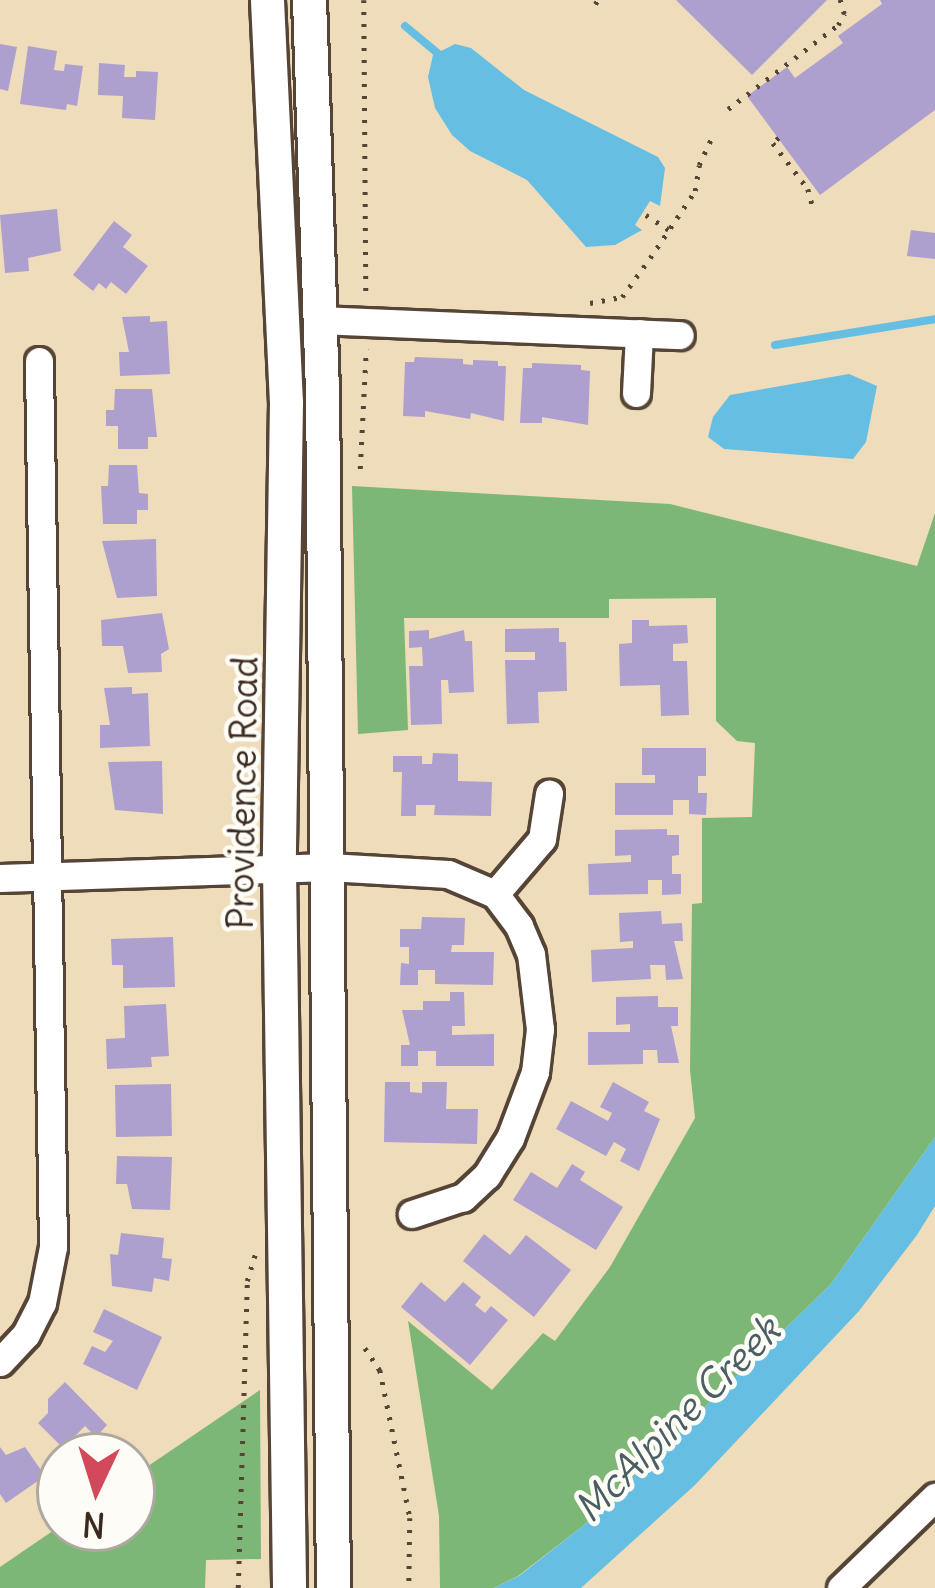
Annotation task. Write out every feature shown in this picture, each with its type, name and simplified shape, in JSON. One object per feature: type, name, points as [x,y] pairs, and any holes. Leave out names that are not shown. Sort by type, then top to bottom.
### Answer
[{"type":"main road","name":"Providence Road","points":[[267,0],[286,402],[279,868],[289,1588]]},
{"type":"main road","points":[[309,0],[320,320],[333,1588]]},
{"type":"street","points":[[320,320],[680,335]]},
{"type":"street","points":[[636,394],[639,333]]},
{"type":"street","points":[[0,1362],[26,1334],[42,1303],[53,1246],[39,362]]},
{"type":"street","points":[[495,894],[542,839],[550,794]]},
{"type":"street","points":[[0,878],[328,867],[448,874],[495,894],[519,926],[531,954],[540,1029],[535,1072],[510,1138],[487,1175],[463,1197],[412,1214]]},
{"type":"street","points":[[841,1588],[935,1497]]},
{"type":"path","points":[[361,469],[367,414],[364,0]]},
{"type":"path","points":[[728,109],[838,25],[844,14],[840,0]]},
{"type":"path","points":[[590,315],[590,302],[622,297],[669,230],[695,191],[698,165],[713,135]]},
{"type":"path","points":[[779,138],[773,142],[812,204]]},
{"type":"path","points":[[646,215],[669,230]]},
{"type":"path","points":[[238,1588],[248,1268],[266,1248]]},
{"type":"path","points":[[365,1348],[380,1370],[410,1518],[410,1588]]},
{"type":"green space","points":[[352,486],[670,504],[917,566],[935,513],[935,1137],[831,1284],[584,1525],[518,1576],[494,1588],[440,1588],[439,1516],[408,1321],[492,1390],[543,1333],[555,1341],[610,1267],[695,1118],[690,1070],[692,904],[702,903],[702,818],[752,817],[755,743],[737,741],[716,721],[716,598],[609,599],[609,618],[404,618],[408,730],[358,734]]},
{"type":"green space","points":[[260,1390],[261,1559],[206,1560],[205,1588],[0,1588],[0,1567],[36,1542],[36,1552],[156,1552],[156,1461]]},
{"type":"water","points":[[455,44],[471,48],[524,90],[658,157],[665,168],[660,206],[650,201],[635,225],[642,230],[615,245],[586,247],[527,180],[470,151],[452,135],[435,108],[428,77],[433,55]]},
{"type":"water","points":[[849,374],[877,386],[866,442],[853,459],[724,449],[708,437],[713,417],[730,395]]},
{"type":"water","points":[[935,1137],[935,1206],[917,1235],[859,1311],[695,1485],[581,1588],[494,1588],[519,1576],[584,1525],[831,1284]]},
{"type":"building","points":[[676,0],[827,0],[752,75]]},
{"type":"building","points":[[880,0],[935,0],[935,110],[820,195],[747,96],[787,67],[795,78],[843,43],[838,36],[882,4]]},
{"type":"building","points":[[0,44],[17,47],[8,91],[0,89]]},
{"type":"building","points":[[28,46],[57,51],[54,70],[64,71],[65,64],[83,66],[77,106],[67,104],[66,110],[20,104]]},
{"type":"building","points":[[99,63],[125,65],[124,77],[136,77],[136,71],[158,72],[155,120],[122,118],[123,96],[98,95]]},
{"type":"building","points":[[57,209],[61,251],[28,258],[29,271],[5,273],[0,215]]},
{"type":"building","points":[[114,221],[132,235],[123,247],[148,266],[126,294],[111,282],[106,289],[99,283],[93,291],[73,275]]},
{"type":"building","points":[[911,230],[935,233],[935,259],[907,256]]},
{"type":"building","points":[[150,316],[150,322],[167,321],[170,374],[120,376],[119,352],[129,352],[122,317]]},
{"type":"building","points":[[415,357],[463,359],[463,364],[473,365],[473,360],[498,361],[498,366],[506,366],[504,421],[471,413],[470,419],[425,411],[425,417],[403,416],[405,362],[414,362]]},
{"type":"building","points":[[532,363],[581,365],[581,370],[590,371],[588,425],[542,417],[542,423],[520,423],[523,368],[532,368]]},
{"type":"building","points":[[115,389],[152,389],[157,437],[148,437],[148,449],[118,449],[118,426],[106,426],[106,410],[114,410]]},
{"type":"building","points":[[109,465],[137,465],[139,493],[148,494],[148,510],[137,510],[137,524],[103,524],[101,486],[108,486]]},
{"type":"building","points":[[156,539],[157,596],[117,598],[102,541]]},
{"type":"building","points":[[162,613],[169,649],[161,654],[162,672],[128,673],[123,646],[102,646],[101,620]]},
{"type":"building","points":[[632,620],[649,620],[649,626],[687,625],[688,643],[673,644],[673,661],[687,661],[689,715],[661,716],[660,685],[620,686],[619,644],[632,643]]},
{"type":"building","points":[[559,628],[559,642],[566,642],[567,691],[538,692],[539,723],[507,724],[505,660],[535,660],[535,652],[505,652],[505,629]]},
{"type":"building","points":[[429,630],[429,639],[464,630],[465,641],[472,641],[474,692],[449,693],[448,680],[441,680],[442,724],[411,725],[409,666],[423,666],[422,647],[409,648],[409,631]]},
{"type":"building","points":[[132,687],[132,694],[148,693],[150,746],[100,748],[100,725],[110,725],[104,688]]},
{"type":"building","points":[[642,748],[706,748],[706,776],[698,776],[698,793],[707,793],[706,815],[689,814],[689,800],[673,800],[673,815],[615,815],[615,783],[655,783],[655,775],[642,775]]},
{"type":"building","points":[[433,753],[458,754],[458,781],[492,782],[491,816],[434,815],[435,805],[416,805],[416,816],[401,816],[402,772],[393,772],[393,756],[422,756],[422,764],[432,764]]},
{"type":"building","points":[[162,761],[163,814],[115,810],[108,762]]},
{"type":"building","points":[[667,829],[667,835],[679,835],[672,874],[681,874],[681,894],[662,895],[662,880],[648,880],[648,894],[589,895],[588,864],[631,862],[631,855],[615,856],[615,830]]},
{"type":"building","points":[[661,911],[662,924],[682,923],[683,941],[674,941],[683,979],[666,980],[665,965],[650,965],[651,979],[592,982],[591,950],[633,948],[633,941],[620,942],[619,913]]},
{"type":"building","points":[[422,917],[465,918],[464,945],[452,945],[451,952],[494,952],[493,985],[435,984],[435,970],[418,970],[418,985],[400,985],[401,963],[409,964],[409,947],[400,947],[400,929],[421,929]]},
{"type":"building","points":[[173,937],[175,987],[123,988],[123,965],[112,965],[111,939]]},
{"type":"building","points":[[450,992],[464,992],[465,1026],[452,1026],[452,1035],[494,1034],[494,1066],[436,1066],[436,1051],[418,1051],[418,1066],[401,1066],[401,1045],[410,1045],[402,1010],[423,1010],[423,1001],[450,1001]]},
{"type":"building","points":[[658,996],[658,1007],[678,1007],[678,1026],[671,1026],[679,1063],[658,1063],[657,1050],[643,1050],[643,1064],[588,1065],[588,1032],[630,1032],[630,1024],[616,1025],[616,997]]},
{"type":"building","points":[[166,1004],[169,1056],[151,1057],[152,1067],[107,1069],[106,1039],[125,1038],[124,1006]]},
{"type":"building","points":[[385,1082],[410,1082],[410,1092],[422,1093],[422,1082],[447,1082],[446,1109],[478,1109],[477,1144],[384,1142]]},
{"type":"building","points":[[613,1082],[649,1102],[644,1111],[660,1119],[639,1171],[620,1161],[626,1149],[614,1142],[606,1156],[556,1129],[571,1101],[608,1121],[612,1113],[600,1107]]},
{"type":"building","points":[[171,1084],[172,1136],[116,1137],[115,1085]]},
{"type":"building","points":[[117,1156],[172,1157],[170,1210],[132,1209],[127,1184],[116,1184]]},
{"type":"building","points":[[572,1164],[585,1172],[580,1180],[623,1207],[596,1250],[513,1200],[531,1172],[557,1188]]},
{"type":"building","points":[[121,1233],[164,1238],[162,1258],[172,1259],[169,1281],[154,1278],[152,1292],[112,1286],[110,1254],[118,1255]]},
{"type":"building","points":[[484,1234],[510,1255],[526,1235],[571,1270],[534,1317],[463,1261]]},
{"type":"building","points":[[421,1282],[445,1302],[463,1282],[481,1297],[475,1305],[485,1313],[491,1306],[508,1320],[470,1365],[401,1307]]},
{"type":"building","points":[[104,1309],[162,1337],[137,1390],[83,1364],[92,1346],[105,1352],[113,1341],[93,1332]]},
{"type":"building","points":[[65,1382],[107,1425],[101,1432],[85,1426],[79,1432],[47,1432],[38,1423],[48,1413],[48,1399]]},
{"type":"building","points":[[0,1447],[6,1455],[25,1447],[36,1463],[36,1482],[6,1503],[0,1494]]},
{"type":"waterway","points":[[405,26],[441,56]]},
{"type":"waterway","points":[[775,345],[935,319]]},
{"type":"water label","name":"McAlpine Creek","points":[[678,1420]]}]
